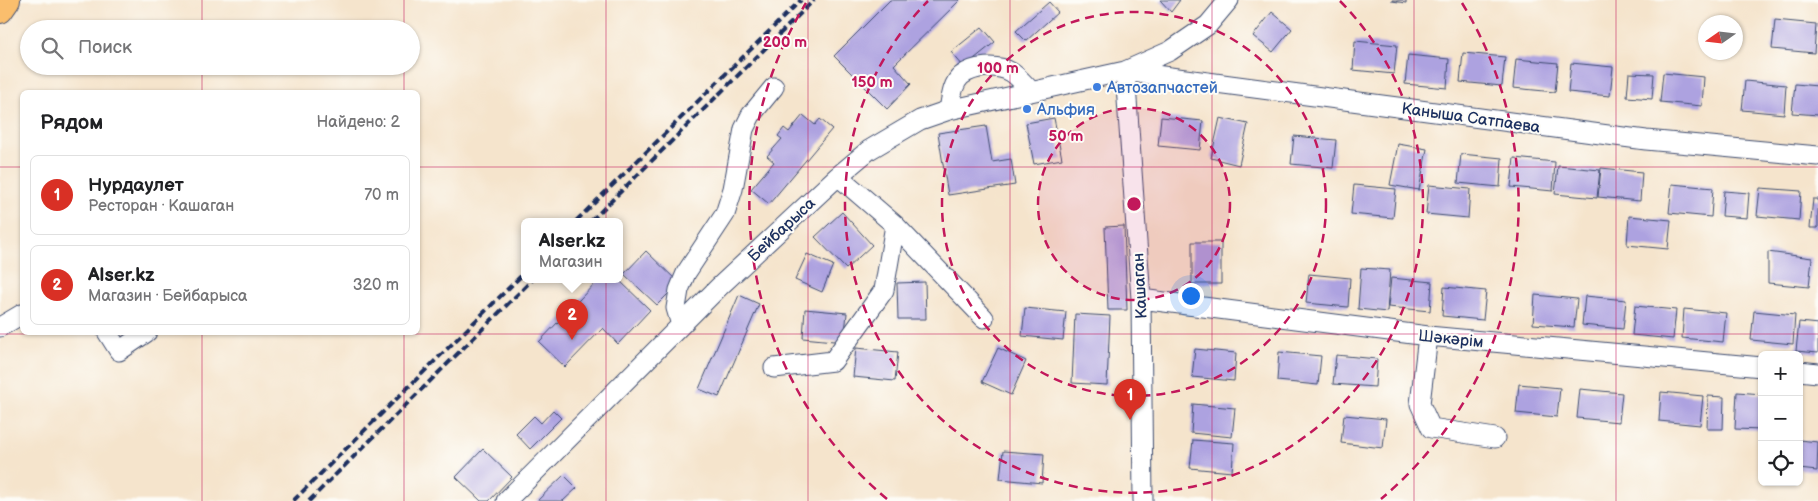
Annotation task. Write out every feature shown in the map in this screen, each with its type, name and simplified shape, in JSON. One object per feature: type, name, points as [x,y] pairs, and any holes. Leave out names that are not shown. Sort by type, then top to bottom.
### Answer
[{"type":"highway","points":[[0,10],[8,0]]},
{"type":"street","points":[[1125,72],[1170,51],[1208,25],[1229,0]]},
{"type":"street","points":[[949,110],[954,88],[961,76],[978,69],[998,67],[1012,72],[1031,91]]},
{"type":"street","name":"Бейбарыса","points":[[506,501],[681,325],[838,176],[869,150],[920,120],[949,110],[1125,72]]},
{"type":"street","name":"Каныша Сатпаева","points":[[1125,72],[1646,140],[1818,156]]},
{"type":"street","name":"Кашаган","points":[[1125,72],[1141,299],[1143,501]]},
{"type":"street","points":[[681,325],[676,308],[679,290],[686,273],[725,214],[733,188],[744,129],[751,115],[774,87]]},
{"type":"street","points":[[838,176],[895,225],[984,318]]},
{"type":"street","points":[[774,368],[833,360],[884,290],[895,225]]},
{"type":"street","name":"Шәкәрім","points":[[1141,299],[1428,336],[1758,368]]},
{"type":"street","points":[[0,326],[20,315]]},
{"type":"street","points":[[109,335],[119,351],[143,335]]},
{"type":"street","points":[[1428,336],[1420,404],[1431,428],[1495,438]]},
{"type":"street","points":[[1803,371],[1818,373]]},
{"type":"building","points":[[890,0],[960,0],[894,65],[911,84],[887,109],[834,56]]},
{"type":"building","points":[[1160,0],[1180,0],[1171,12]]},
{"type":"building","points":[[1406,0],[1406,3],[1392,1]]},
{"type":"building","points":[[1049,2],[1058,12],[1026,41],[1016,31]]},
{"type":"building","points":[[1272,12],[1292,29],[1273,52],[1253,36]]},
{"type":"building","points":[[1775,20],[1816,24],[1814,53],[1772,49]]},
{"type":"building","points":[[982,27],[995,42],[964,67],[951,52]]},
{"type":"building","points":[[1355,41],[1397,45],[1394,74],[1353,70]]},
{"type":"building","points":[[1463,53],[1505,57],[1502,86],[1460,82]]},
{"type":"building","points":[[1408,55],[1449,59],[1447,88],[1405,84]]},
{"type":"building","points":[[1516,59],[1558,63],[1555,92],[1513,88]]},
{"type":"building","points":[[1571,63],[1613,67],[1610,96],[1568,92]]},
{"type":"building","points":[[1629,73],[1654,74],[1652,99],[1627,97]]},
{"type":"building","points":[[1663,73],[1704,77],[1702,106],[1660,102]]},
{"type":"building","points":[[1745,81],[1786,85],[1784,114],[1742,110]]},
{"type":"building","points":[[1795,84],[1818,86],[1818,115],[1792,113]]},
{"type":"building","points":[[803,115],[815,125],[820,119],[832,129],[769,204],[751,189],[774,162],[767,156],[782,139],[778,136],[784,128],[789,132]]},
{"type":"building","points":[[1161,117],[1203,121],[1200,150],[1158,146]]},
{"type":"building","points":[[1054,118],[1062,159],[1034,164],[1026,123]]},
{"type":"building","points":[[1220,118],[1248,124],[1239,165],[1211,158]]},
{"type":"building","points":[[986,126],[992,162],[1011,159],[1015,185],[948,195],[938,133]]},
{"type":"building","points":[[1294,136],[1336,140],[1333,168],[1291,164]]},
{"type":"building","points":[[1398,144],[1427,149],[1419,190],[1390,185]]},
{"type":"building","points":[[1461,154],[1502,158],[1500,187],[1458,183]]},
{"type":"building","points":[[1514,158],[1555,162],[1553,191],[1511,187]]},
{"type":"building","points":[[1558,166],[1600,170],[1597,198],[1555,194]]},
{"type":"building","points":[[1601,168],[1642,172],[1640,201],[1598,197]]},
{"type":"building","points":[[1672,184],[1713,188],[1711,217],[1669,213]]},
{"type":"building","points":[[1354,185],[1396,189],[1393,218],[1351,214]]},
{"type":"building","points":[[1429,185],[1470,189],[1468,218],[1426,214]]},
{"type":"building","points":[[1760,188],[1801,191],[1799,220],[1757,216]]},
{"type":"building","points":[[1724,191],[1749,193],[1747,218],[1722,216]]},
{"type":"building","points":[[1813,199],[1818,199],[1818,228],[1810,228]]},
{"type":"building","points":[[842,212],[872,245],[846,269],[815,237]]},
{"type":"building","points":[[1629,216],[1671,220],[1668,249],[1627,245]]},
{"type":"building","points":[[1124,226],[1127,310],[1108,310],[1105,227]]},
{"type":"building","points":[[1192,242],[1221,242],[1221,284],[1192,284]]},
{"type":"building","points":[[646,251],[679,283],[657,305],[624,274]]},
{"type":"building","points":[[1768,252],[1812,258],[1809,287],[1768,283]]},
{"type":"building","points":[[807,254],[833,265],[822,292],[795,280]]},
{"type":"building","points":[[1361,268],[1390,270],[1387,312],[1358,309]]},
{"type":"building","points":[[1309,274],[1350,278],[1348,307],[1306,303]]},
{"type":"building","points":[[1391,278],[1432,282],[1430,311],[1388,307]]},
{"type":"building","points":[[925,282],[926,319],[898,319],[897,283]]},
{"type":"building","points":[[595,283],[622,283],[650,310],[618,344],[603,328],[565,367],[539,342]]},
{"type":"building","points":[[1444,287],[1486,291],[1483,320],[1442,316]]},
{"type":"building","points":[[739,295],[759,304],[719,397],[699,389]]},
{"type":"building","points":[[1535,295],[1577,299],[1574,327],[1533,324]]},
{"type":"building","points":[[1585,296],[1626,300],[1623,329],[1582,325]]},
{"type":"building","points":[[1635,306],[1676,310],[1673,339],[1632,335]]},
{"type":"building","points":[[1025,308],[1066,312],[1063,340],[1022,336]]},
{"type":"building","points":[[805,309],[847,313],[844,342],[803,338]]},
{"type":"building","points":[[1684,309],[1726,313],[1723,342],[1682,338]]},
{"type":"building","points":[[1754,311],[1795,315],[1793,344],[1751,340]]},
{"type":"building","points":[[1075,314],[1110,316],[1107,385],[1072,383]]},
{"type":"building","points":[[1799,322],[1818,324],[1818,353],[1796,351]]},
{"type":"building","points":[[856,348],[898,352],[895,381],[853,377]]},
{"type":"building","points":[[998,348],[1026,361],[1011,395],[982,382]]},
{"type":"building","points":[[1195,349],[1236,353],[1234,381],[1192,377]]},
{"type":"building","points":[[1279,352],[1321,356],[1318,385],[1277,381]]},
{"type":"building","points":[[1336,355],[1377,359],[1375,387],[1333,384]]},
{"type":"building","points":[[1519,384],[1560,388],[1557,417],[1516,413]]},
{"type":"building","points":[[1580,389],[1622,393],[1619,422],[1577,418]]},
{"type":"building","points":[[1661,392],[1703,396],[1700,425],[1659,421]]},
{"type":"building","points":[[1737,392],[1758,394],[1758,430],[1735,429]]},
{"type":"building","points":[[1708,396],[1724,397],[1723,429],[1707,429]]},
{"type":"building","points":[[1193,404],[1235,408],[1232,437],[1191,433]]},
{"type":"building","points":[[553,410],[561,418],[530,449],[516,434],[534,416],[541,423]]},
{"type":"building","points":[[1344,415],[1386,419],[1383,448],[1341,443]]},
{"type":"building","points":[[1193,440],[1234,443],[1232,472],[1190,468]]},
{"type":"building","points":[[1803,440],[1818,442],[1817,471],[1803,469]]},
{"type":"building","points":[[483,449],[512,477],[489,501],[481,501],[456,477]]},
{"type":"building","points":[[1003,451],[1044,454],[1042,483],[1000,479]]},
{"type":"building","points":[[564,475],[577,488],[563,501],[537,501]]},
{"type":"railway","points":[[579,218],[801,0]]},
{"type":"railway","points":[[594,218],[814,0]]},
{"type":"railway","points":[[293,501],[521,276]]},
{"type":"railway","points":[[309,501],[529,283]]},
{"type":"place","name":"Автозапчастей","points":[[1097,87]]},
{"type":"place","name":"Альфия","points":[[1027,109]]},
{"type":"place","name":"Alser.kz","points":[[572,340]]},
{"type":"place","name":"Нурдаулет","points":[[1130,420]]}]
